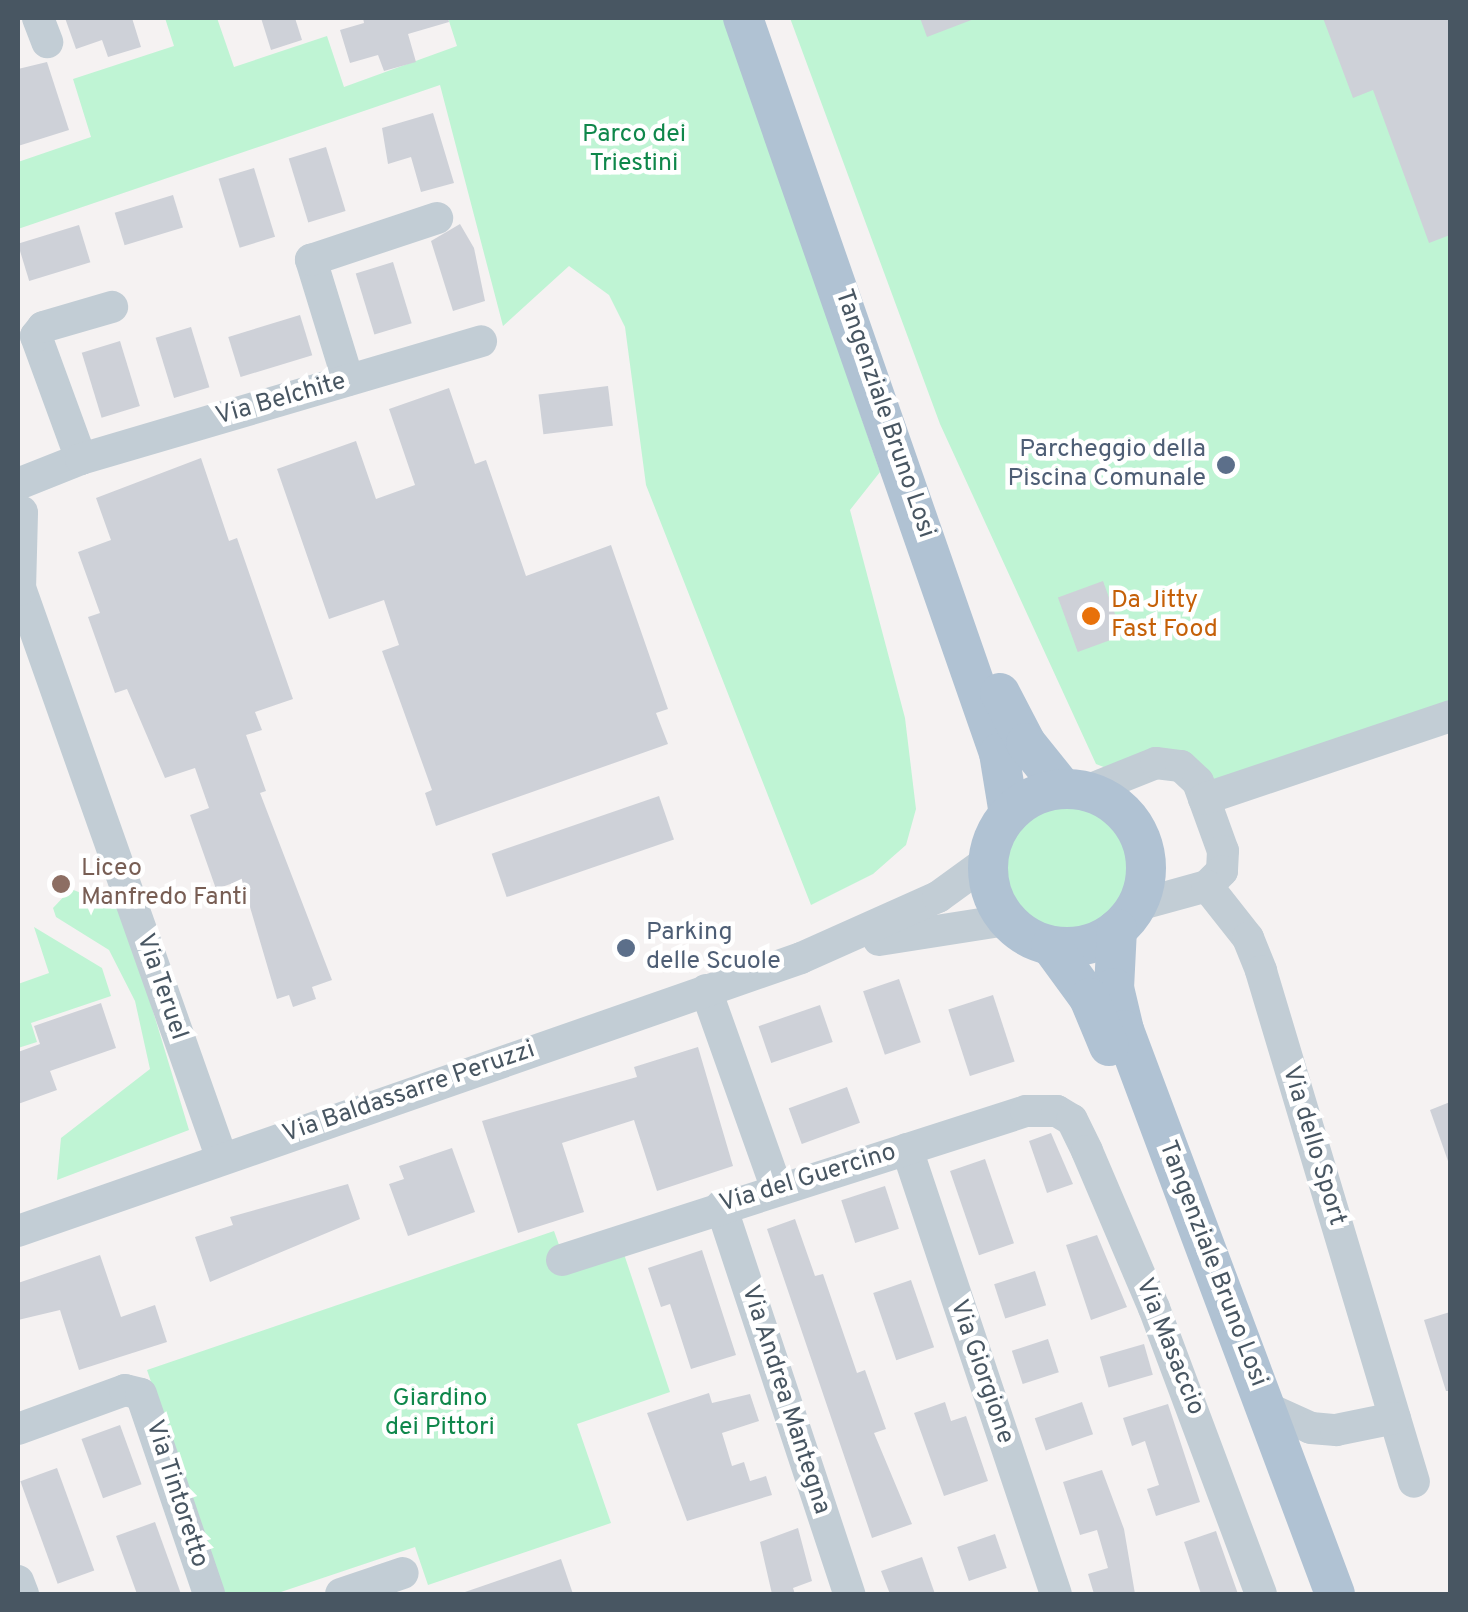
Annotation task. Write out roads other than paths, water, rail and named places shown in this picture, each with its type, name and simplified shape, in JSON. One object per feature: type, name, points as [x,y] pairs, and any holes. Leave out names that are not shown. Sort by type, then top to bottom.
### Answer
[{"type":"main road","name":"Tangenziale Bruno Losi","points":[[743,18],[999,754],[1010,814]]},
{"type":"main road","name":"Tangenziale Bruno Losi","points":[[767,18],[865,282],[991,671],[1026,743],[1075,790]]},
{"type":"main road","points":[[1075,790],[1125,814],[1139,834],[1146,858],[1128,918],[1079,947],[1052,946],[1006,920],[993,899],[989,860],[1010,814],[1041,793],[1075,790]]},
{"type":"main road","name":"Tangenziale Bruno Losi","points":[[1128,918],[1114,988],[1124,1030],[1335,1594]]},
{"type":"main road","name":"Tangenziale Bruno Losi","points":[[1052,946],[1088,998],[1194,1249],[1314,1594]]},
{"type":"street","points":[[348,380],[312,260],[438,218]]},
{"type":"street","points":[[20,594],[20,500],[80,459],[36,336],[43,327],[112,307]]},
{"type":"street","name":"Via Belchite","points":[[80,459],[481,342]]},
{"type":"street","name":"Via Teruel","points":[[20,594],[222,1158]]},
{"type":"street","points":[[1204,799],[1450,716]]},
{"type":"street","points":[[1075,790],[1167,762],[1189,773],[1204,799],[1224,863],[1206,886],[1128,918]]},
{"type":"street","name":"Via Baldassarre Peruzzi","points":[[18,1231],[801,958],[938,897],[989,860]]},
{"type":"street","name":"Via dello Sport","points":[[1206,886],[1248,938],[1261,971],[1414,1482]]},
{"type":"street","name":"Via Baldassarre Peruzzi","points":[[801,958],[924,930],[1006,920]]},
{"type":"street","points":[[706,990],[777,1188]]},
{"type":"street","name":"Via del Guercino","points":[[562,1260],[1026,1111],[1058,1111]]},
{"type":"street","name":"Via Masaccio","points":[[1058,1111],[1079,1136],[1154,1308],[1261,1594]]},
{"type":"street","name":"Via Giorgione","points":[[907,1149],[1056,1594]]},
{"type":"street","name":"Via Andrea Mantegna","points":[[721,1206],[849,1594]]},
{"type":"street","name":"Via Tintoretto","points":[[18,1430],[125,1390],[141,1394],[209,1594]]},
{"type":"street","points":[[1267,1408],[1311,1428],[1336,1430],[1395,1418]]},
{"type":"street","points":[[341,1594],[403,1573]]},
{"type":"street","points":[[18,1581],[22,1594]]},
{"type":"place","name":"Parcheggio della Piscina Comunale","points":[[1226,465]]},
{"type":"place","name":"Da Jitty Fast Food","points":[[1091,616]]},
{"type":"place","name":"Liceo Manfredo Fanti","points":[[61,884]]},
{"type":"place","name":"Parking delle Scuole","points":[[626,948]]},
{"type":"park label","name":"Parco dei Triestini","points":[[634,150]]},
{"type":"park label","name":"Giardino dei Pittori","points":[[440,1414]]}]
